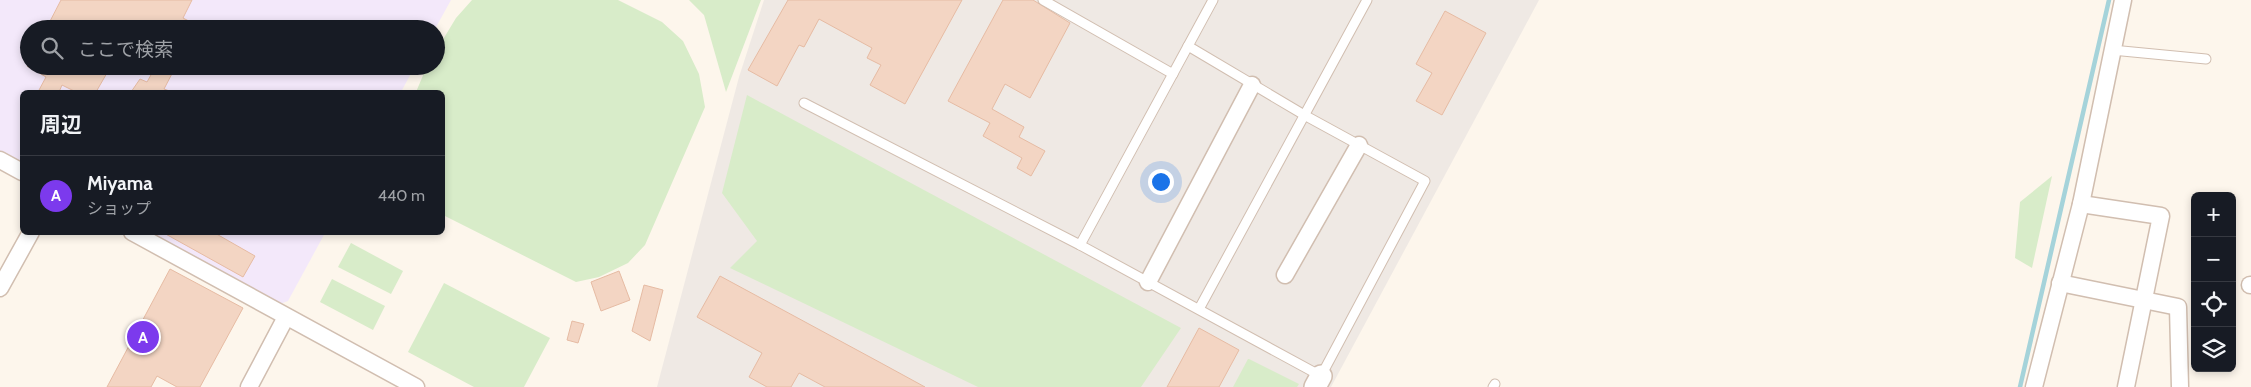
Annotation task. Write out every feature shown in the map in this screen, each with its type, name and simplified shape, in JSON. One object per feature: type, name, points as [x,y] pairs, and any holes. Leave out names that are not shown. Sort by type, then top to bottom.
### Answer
[{"type":"street","points":[[2034,387],[2080,204],[2123,0]]},
{"type":"street","points":[[1148,282],[1252,85]]},
{"type":"street","points":[[1285,275],[1359,145]]},
{"type":"street","points":[[0,160],[20,171]]},
{"type":"street","points":[[2080,204],[2161,216],[2142,300],[2126,387]]},
{"type":"street","points":[[0,288],[29,235]]},
{"type":"street","points":[[137,235],[416,387]]},
{"type":"street","points":[[2060,283],[2178,307],[2180,387]]},
{"type":"street","points":[[249,387],[286,317]]},
{"type":"lane","points":[[1044,0],[1173,74]]},
{"type":"lane","points":[[1080,244],[1213,0]]},
{"type":"lane","points":[[1199,309],[1306,116],[1367,0]]},
{"type":"lane","points":[[804,103],[1080,244],[1199,309],[1318,382],[1425,181],[1306,116],[1188,46]]},
{"type":"lane","points":[[2112,50],[2206,59]]},
{"type":"shaded area","points":[[0,0],[451,0],[440,20],[20,20],[20,75],[410,75],[402,90],[20,90],[20,163],[0,151]]},
{"type":"shaded area","points":[[764,0],[1539,0],[1331,387],[657,387],[739,77]]},
{"type":"shaded area","points":[[150,235],[324,235],[288,301],[277,305]]},
{"type":"green space","points":[[472,0],[618,0],[662,22],[683,41],[699,74],[705,107],[645,245],[628,263],[599,277],[576,282],[445,216],[445,90],[417,90],[423,75],[445,75],[445,36],[456,18]]},
{"type":"green space","points":[[689,0],[761,0],[726,92],[704,15]]},
{"type":"green space","points":[[747,95],[1181,328],[1141,387],[978,387],[730,268],[757,241],[722,193]]},
{"type":"green space","points":[[2052,176],[2032,268],[2015,258],[2020,202]]},
{"type":"green space","points":[[351,243],[403,271],[391,294],[338,267]]},
{"type":"green space","points":[[332,279],[385,306],[373,330],[320,302]]},
{"type":"green space","points":[[444,283],[550,338],[524,387],[474,387],[408,352]]},
{"type":"green space","points":[[1248,359],[1299,384],[1297,387],[1233,387]]},
{"type":"building","points":[[61,0],[192,0],[183,18],[187,20],[51,20]]},
{"type":"building","points":[[788,0],[962,0],[905,104],[870,85],[881,65],[867,58],[872,48],[819,19],[804,47],[799,45],[777,86],[748,70]]},
{"type":"building","points":[[1003,0],[1033,0],[1070,23],[1030,98],[1005,84],[992,109],[1024,127],[1019,137],[1045,151],[1031,176],[1017,168],[1022,158],[983,136],[990,123],[948,101]]},
{"type":"building","points":[[1445,11],[1486,33],[1442,115],[1416,101],[1432,73],[1416,64]]},
{"type":"building","points":[[43,75],[106,75],[97,90],[72,90],[62,85],[60,90],[39,90],[46,77]]},
{"type":"building","points":[[151,75],[171,75],[164,89],[167,90],[132,90],[140,79],[147,82]]},
{"type":"building","points":[[167,235],[218,235],[255,256],[243,277]]},
{"type":"building","points":[[170,269],[243,308],[200,387],[177,387],[157,376],[151,387],[107,387]]},
{"type":"building","points":[[619,271],[630,300],[601,311],[591,282]]},
{"type":"building","points":[[720,276],[925,387],[825,387],[799,373],[791,387],[767,387],[749,377],[762,353],[697,317]]},
{"type":"building","points":[[644,285],[663,290],[650,341],[632,331]]},
{"type":"building","points":[[572,321],[584,324],[578,343],[567,340]]},
{"type":"building","points":[[1199,328],[1239,350],[1219,387],[1167,387]]},
{"type":"waterway","points":[[2020,387],[2109,0]]},
{"type":"place","name":"Miyama","points":[[143,337]]}]
